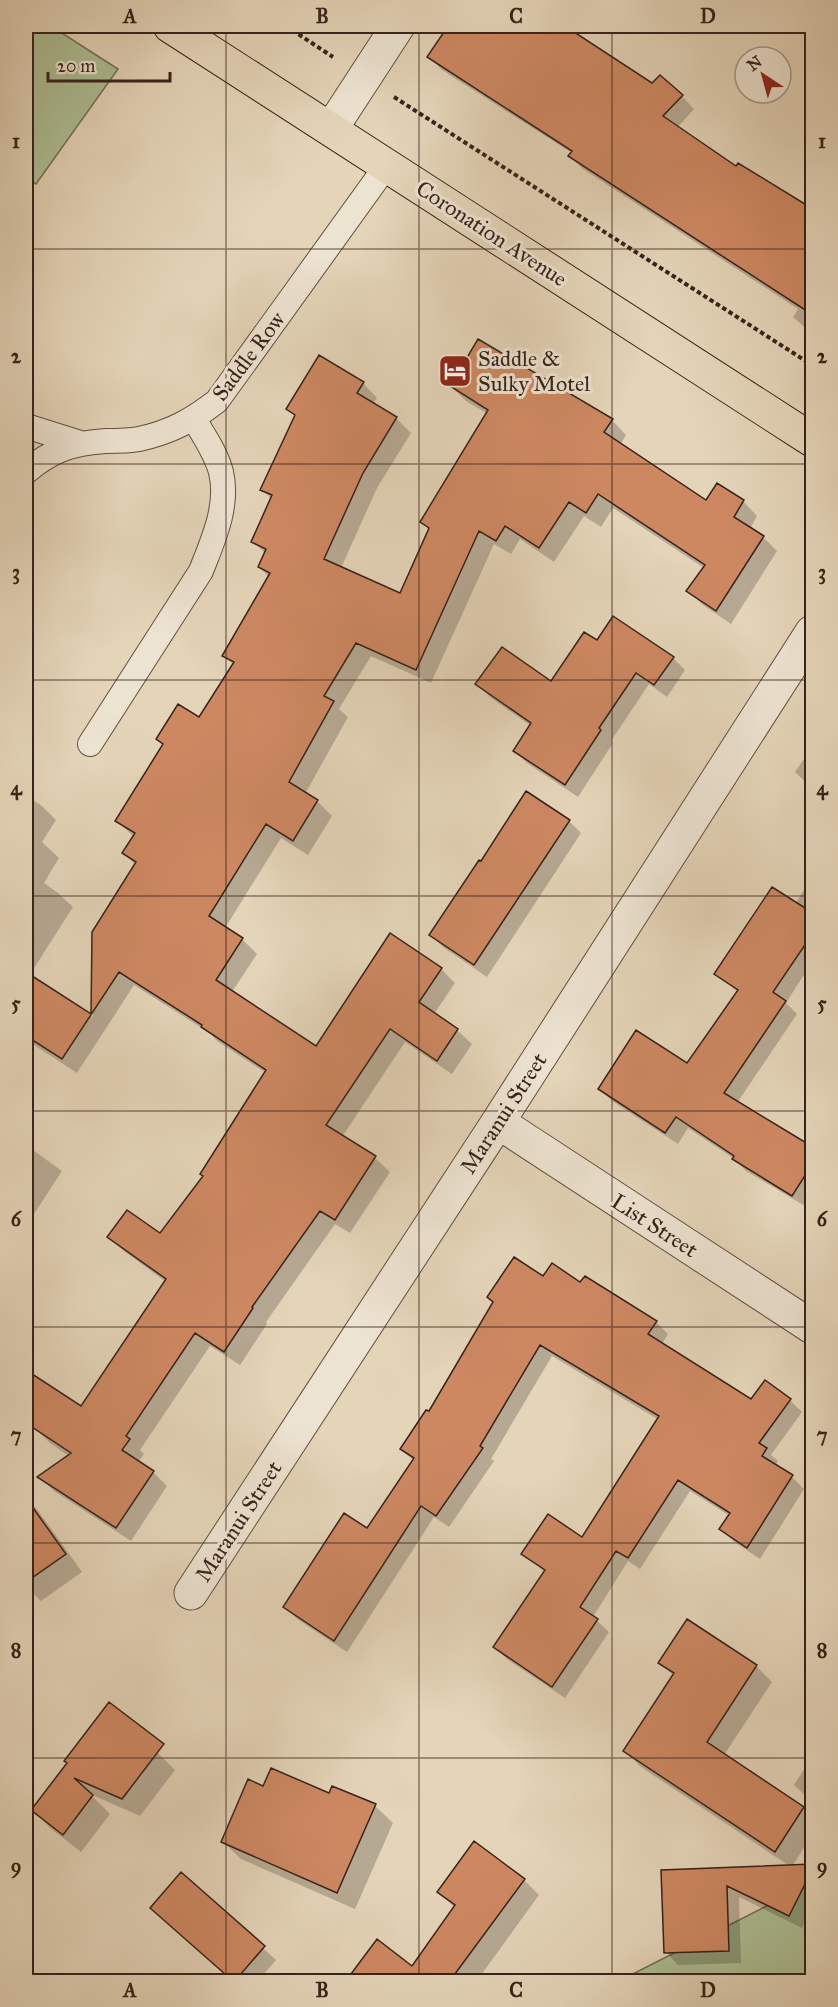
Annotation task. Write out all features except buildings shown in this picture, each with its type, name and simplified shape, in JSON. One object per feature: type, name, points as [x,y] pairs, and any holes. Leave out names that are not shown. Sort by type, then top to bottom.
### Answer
[{"type":"highway","name":"Coronation Avenue","points":[[170,26],[813,440]]},
{"type":"street","points":[[331,129],[398,26]]},
{"type":"street","name":"Maranui Street","points":[[191,1593],[498,1122],[813,632]]},
{"type":"street","name":"List Street","points":[[498,1122],[813,1327]]},
{"type":"lane","name":"Saddle Row","points":[[90,744],[201,571],[222,511],[221,473],[214,453],[194,419],[218,401],[387,165]]},
{"type":"lane","points":[[26,472],[43,457],[59,449],[80,444],[136,440],[170,431],[194,419]]},
{"type":"lane","points":[[26,426],[80,444]]},
{"type":"path","points":[[286,26],[335,58]]},
{"type":"path","points":[[394,97],[813,365]]},
{"type":"green space","points":[[26,26],[51,26],[118,69],[36,184],[26,178]]},
{"type":"green space","points":[[812,1883],[812,1981],[619,1981]]},
{"type":"place","name":"Saddle & Sulky Motel","points":[[455,371]]}]
